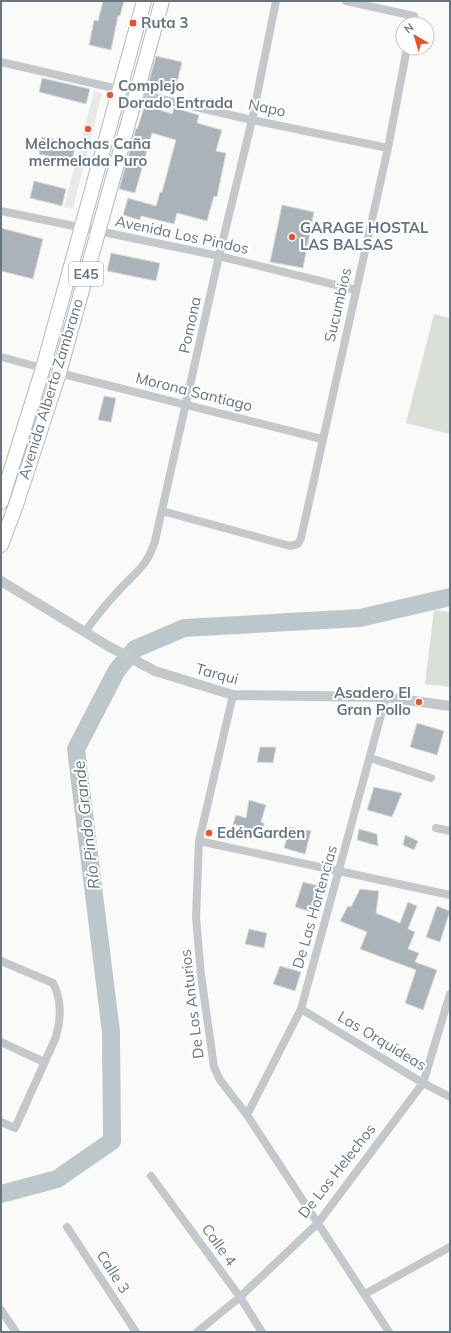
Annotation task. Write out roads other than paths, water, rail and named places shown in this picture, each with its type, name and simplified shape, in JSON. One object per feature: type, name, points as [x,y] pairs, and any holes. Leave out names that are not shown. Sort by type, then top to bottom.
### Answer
[{"type":"highway","name":"Avenida Alberto Zambrano","points":[[1,502],[43,368],[80,228],[144,1]]},
{"type":"highway","name":"Avenida Alberto Zambrano","points":[[1,544],[16,505],[59,372],[162,1]]},
{"type":"street","name":"Pomona","points":[[85,632],[122,587],[141,569],[150,556],[162,512],[219,256],[252,120],[276,1]]},
{"type":"street","points":[[346,1],[399,16]]},
{"type":"street","name":"Sucumbios","points":[[162,512],[290,546],[298,544],[301,538],[388,148],[405,56]]},
{"type":"street","name":"Napo","points":[[1,62],[120,88],[252,120],[388,148]]},
{"type":"street","name":"Avenida Los Pindos","points":[[1,211],[219,256],[356,290]]},
{"type":"street","points":[[1,357],[43,368]]},
{"type":"street","name":"Morona Santiago","points":[[59,372],[322,439]]},
{"type":"street","name":"Tarqui","points":[[1,581],[108,646],[155,672],[233,695],[386,697],[450,706]]},
{"type":"street","name":"De Los Anturios","points":[[233,695],[199,841],[196,918],[201,975],[214,1067],[220,1080],[247,1115],[389,1332]]},
{"type":"street","name":"De Las Hortencias","points":[[247,1115],[301,1008],[340,872],[386,697]]},
{"type":"street","points":[[370,758],[431,778]]},
{"type":"street","points":[[436,828],[450,831]]},
{"type":"street","points":[[199,841],[450,895]]},
{"type":"street","points":[[1,961],[53,983],[60,1000],[59,1025],[56,1037],[15,1128],[1,1122]]},
{"type":"street","name":"De Los Helechos","points":[[197,1332],[240,1297],[318,1223],[423,1083],[450,994]]},
{"type":"street","name":"Las Orquideas","points":[[301,1008],[423,1083],[450,1097]]},
{"type":"street","points":[[1,1042],[44,1062]]},
{"type":"street","name":"Calle 4","points":[[151,1176],[240,1297],[262,1332]]},
{"type":"street","name":"Calle 3","points":[[67,1227],[136,1332]]},
{"type":"street","points":[[365,1294],[450,1247]]},
{"type":"street","points":[[1,1310],[16,1332]]},
{"type":"waterway","name":"Río Pindo Grande","points":[[1,1194],[57,1179],[112,1141],[111,1032],[76,749],[117,670],[135,649],[184,628],[360,618],[450,597]]},
{"type":"place","name":"Ruta 3","points":[[133,23]]},
{"type":"place","name":"Complejo Dorado Entrada","points":[[110,95]]},
{"type":"place","name":"Melchochas Caña mermelada Puro","points":[[88,129]]},
{"type":"place","name":"GARAGE HOSTAL LAS BALSAS","points":[[292,237]]},
{"type":"place","name":"Asadero El Gran Pollo","points":[[419,702]]},
{"type":"place","name":"EdénGarden","points":[[209,833]]}]
